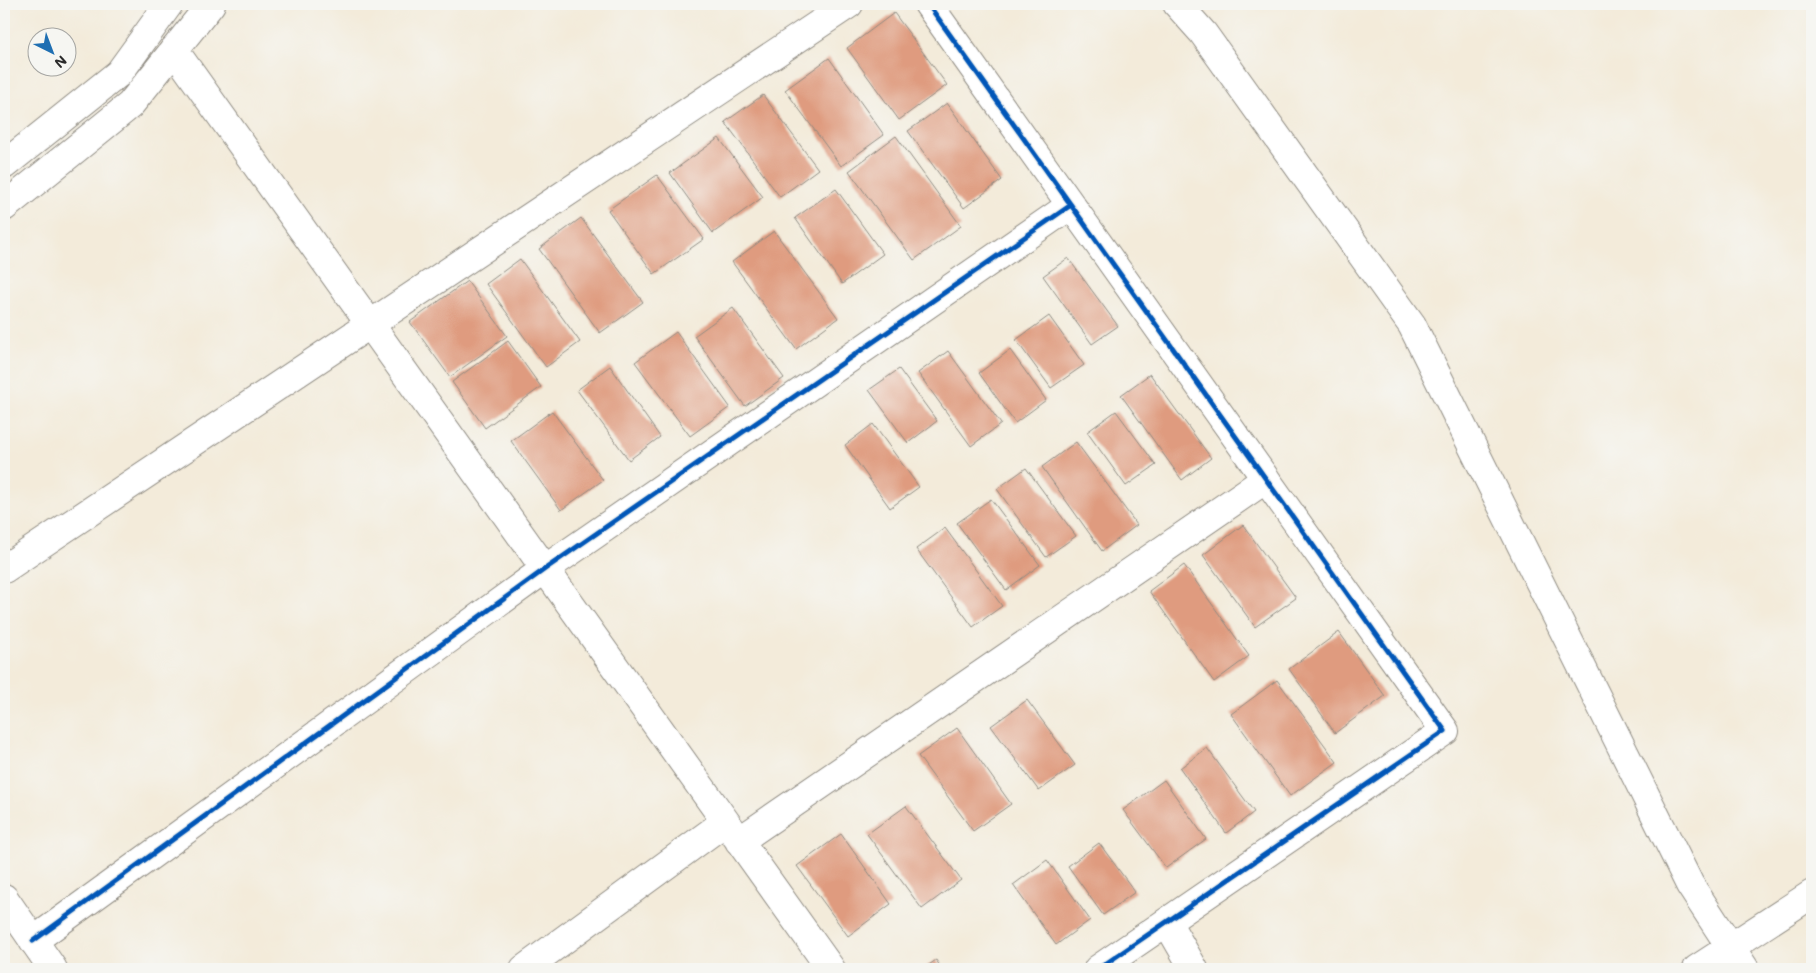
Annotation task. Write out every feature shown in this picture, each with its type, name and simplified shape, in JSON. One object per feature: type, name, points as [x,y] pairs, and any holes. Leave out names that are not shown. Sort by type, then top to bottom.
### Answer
[{"type":"street","points":[[4,164],[119,73],[169,4]]},
{"type":"street","points":[[4,207],[130,105],[211,4]]},
{"type":"street","points":[[4,569],[849,4]]},
{"type":"street","points":[[928,4],[1445,731],[1098,969]]},
{"type":"street","points":[[1177,4],[1203,33],[1412,325],[1690,885],[1737,958]]},
{"type":"street","points":[[174,50],[830,969]]},
{"type":"street","points":[[33,941],[545,569],[1071,205]]},
{"type":"street","points":[[524,969],[1266,479]]},
{"type":"street","points":[[1697,969],[1737,958],[1812,894]]},
{"type":"street","points":[[4,898],[53,969]]},
{"type":"street","points":[[1167,922],[1194,969]]},
{"type":"building","points":[[894,13],[947,85],[899,120],[847,48]]},
{"type":"building","points":[[829,58],[884,135],[841,166],[785,90]]},
{"type":"building","points":[[763,95],[818,169],[780,197],[725,122]]},
{"type":"building","points":[[947,103],[1002,180],[964,208],[908,131]]},
{"type":"building","points":[[896,136],[961,226],[914,260],[849,171]]},
{"type":"building","points":[[719,138],[763,197],[713,233],[670,173]]},
{"type":"building","points":[[657,175],[704,239],[654,274],[608,210]]},
{"type":"building","points":[[836,189],[883,254],[842,284],[795,218]]},
{"type":"building","points":[[581,218],[643,302],[600,333],[539,249]]},
{"type":"building","points":[[774,231],[838,318],[796,349],[732,262]]},
{"type":"building","points":[[1068,258],[1118,326],[1092,344],[1043,276]]},
{"type":"building","points":[[520,259],[580,342],[546,367],[486,284]]},
{"type":"building","points":[[467,281],[507,336],[450,377],[410,322]]},
{"type":"building","points":[[733,308],[784,378],[745,406],[694,336]]},
{"type":"building","points":[[1049,316],[1084,365],[1051,388],[1016,340]]},
{"type":"building","points":[[676,332],[730,407],[690,436],[635,362]]},
{"type":"building","points":[[508,341],[541,387],[485,428],[452,382]]},
{"type":"building","points":[[1010,350],[1046,400],[1015,423],[979,373]]},
{"type":"building","points":[[948,351],[1001,424],[971,446],[918,373]]},
{"type":"building","points":[[610,366],[660,437],[629,460],[577,390]]},
{"type":"building","points":[[899,369],[937,421],[908,443],[869,390]]},
{"type":"building","points":[[1150,374],[1211,458],[1182,480],[1121,395]]},
{"type":"building","points":[[552,411],[603,480],[561,510],[511,441]]},
{"type":"building","points":[[1116,411],[1156,465],[1126,486],[1087,432]]},
{"type":"building","points":[[873,424],[919,487],[890,508],[845,445]]},
{"type":"building","points":[[1076,442],[1137,525],[1102,551],[1042,467]]},
{"type":"building","points":[[1026,468],[1076,536],[1046,557],[997,489]]},
{"type":"building","points":[[991,499],[1040,565],[1006,590],[957,523]]},
{"type":"building","points":[[1243,525],[1296,598],[1255,627],[1203,555]]},
{"type":"building","points":[[945,528],[1002,606],[973,627],[916,549]]},
{"type":"building","points":[[1184,565],[1249,656],[1214,682],[1149,591]]},
{"type":"building","points":[[1339,632],[1385,696],[1335,733],[1289,669]]},
{"type":"building","points":[[1277,680],[1337,762],[1290,796],[1231,714]]},
{"type":"building","points":[[1027,700],[1075,765],[1039,791],[991,726]]},
{"type":"building","points":[[957,728],[1011,804],[973,831],[918,756]]},
{"type":"building","points":[[1207,748],[1254,812],[1226,833],[1180,768]]},
{"type":"building","points":[[1164,780],[1206,839],[1166,868],[1123,810]]},
{"type":"building","points":[[906,806],[961,880],[922,909],[867,834]]},
{"type":"building","points":[[841,834],[891,904],[848,936],[797,866]]},
{"type":"building","points":[[1099,843],[1135,892],[1103,915],[1068,866]]},
{"type":"building","points":[[1047,860],[1090,920],[1056,945],[1013,885]]},
{"type":"building","points":[[936,960],[942,969],[923,969]]},
{"type":"cycle path","points":[[928,4],[1445,731],[1098,969]]},
{"type":"cycle path","points":[[33,941],[545,569],[1071,205]]}]
